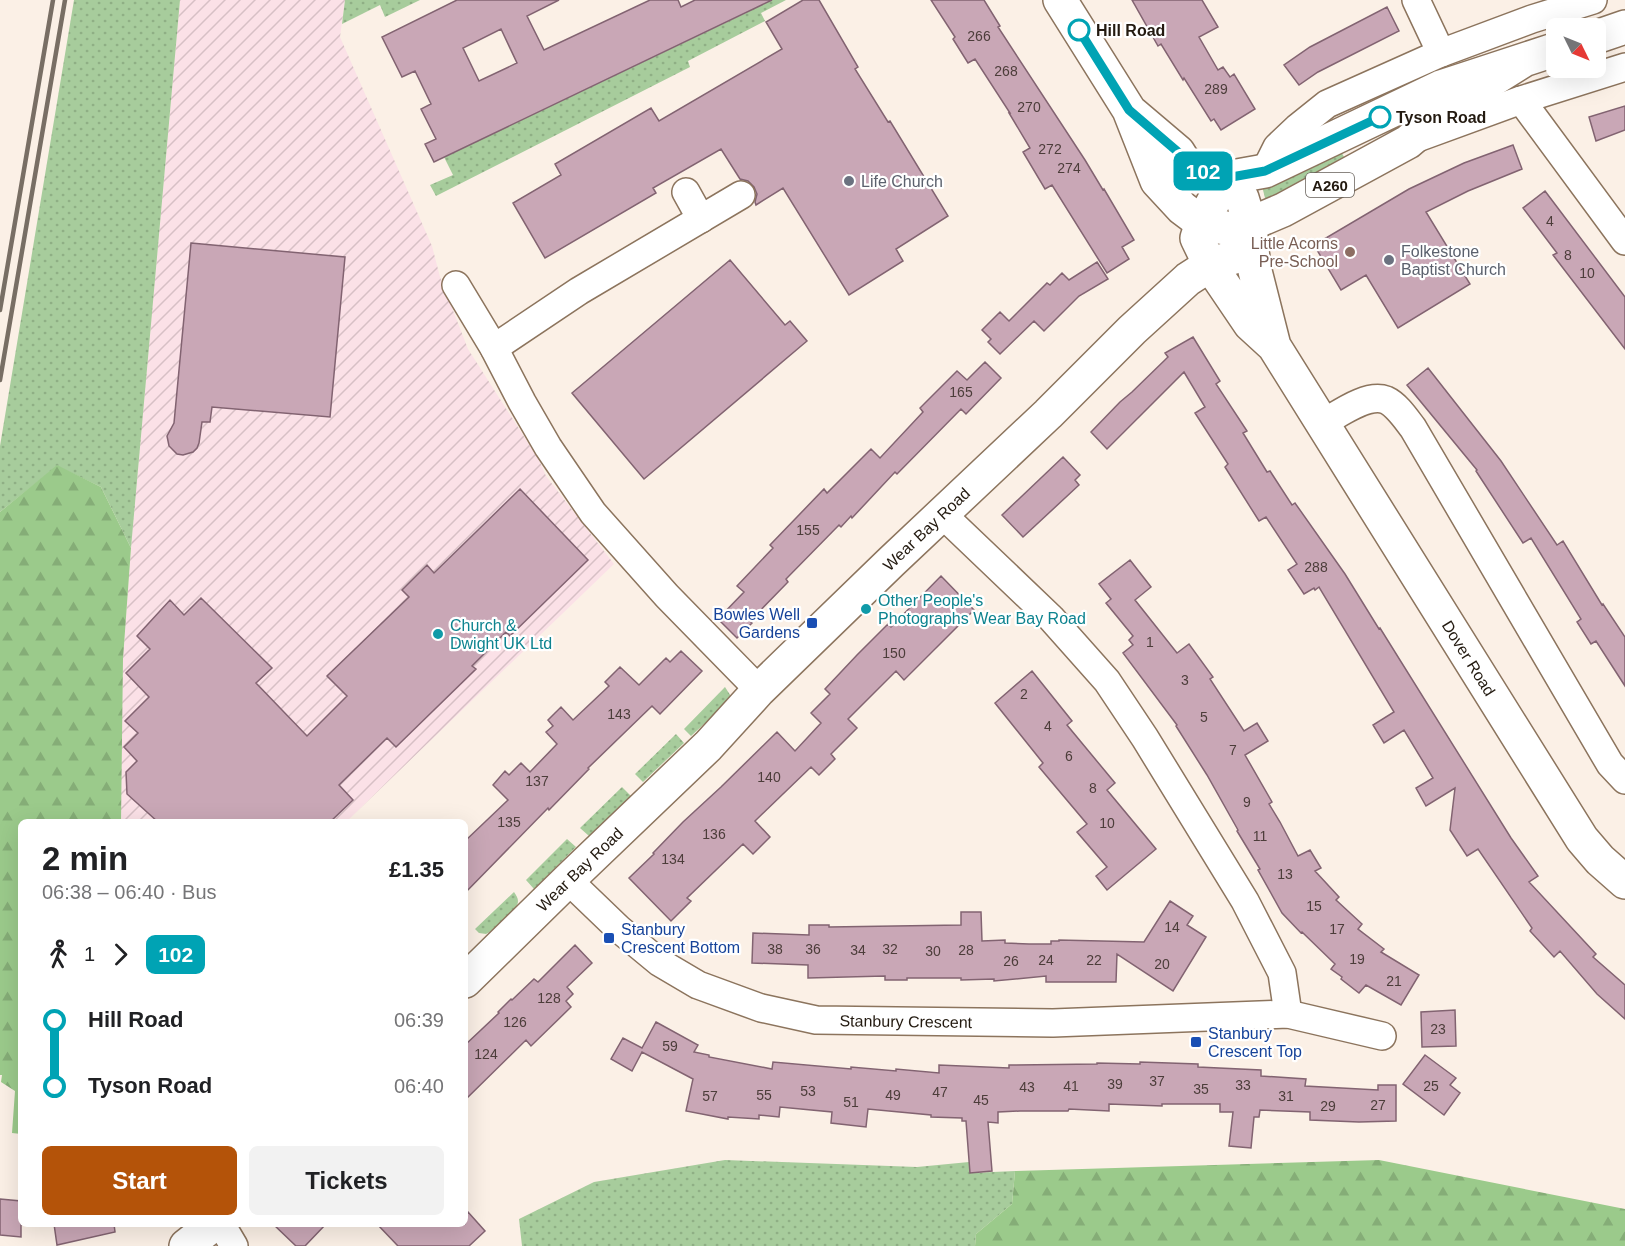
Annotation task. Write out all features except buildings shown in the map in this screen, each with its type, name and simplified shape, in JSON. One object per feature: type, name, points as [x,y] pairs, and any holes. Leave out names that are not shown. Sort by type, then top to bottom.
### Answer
[{"type":"street","name":"A260","points":[[1060,0],[1129,110],[1157,181],[1182,208],[1202,223],[1230,229],[1251,238],[1283,210],[1408,142],[1449,107],[1524,60]]},
{"type":"street","points":[[1416,0],[1441,53]]},
{"type":"street","points":[[1265,171],[1277,147],[1327,104],[1441,53],[1532,19],[1593,0]]},
{"type":"street","points":[[1606,34],[1625,27]]},
{"type":"street","name":"A260","points":[[1129,110],[1178,152],[1185,163],[1226,178],[1265,171],[1441,87],[1546,53]]},
{"type":"street","points":[[1408,142],[1521,100],[1625,67]]},
{"type":"street","points":[[1521,100],[1625,241]]},
{"type":"street","points":[[1202,223],[1226,178]]},
{"type":"street","name":"Dover Road","points":[[1226,178],[1242,198],[1274,346]]},
{"type":"street","points":[[686,192],[701,219]]},
{"type":"street","points":[[494,348],[579,291],[741,195]]},
{"type":"street","name":"Dover Road","points":[[1202,223],[1197,238],[1210,265],[1250,324],[1274,346],[1582,839],[1600,860],[1625,882]]},
{"type":"street","name":"Wear Bay Road","points":[[468,978],[708,746],[759,690],[1048,414],[1132,330],[1188,279],[1251,238]]},
{"type":"street","points":[[456,285],[494,348],[548,447],[593,513],[668,596],[759,690]]},
{"type":"street","points":[[1323,423],[1362,401],[1386,400],[1397,409],[1413,428],[1610,764],[1625,780]]},
{"type":"street","points":[[942,514],[1051,618],[1107,681],[1146,738],[1245,901],[1282,972],[1288,1014]]},
{"type":"street","name":"Stanbury Crescent","points":[[568,880],[619,929],[659,962],[698,985],[760,1008],[816,1020],[1053,1023],[1288,1014],[1382,1036]]},
{"type":"street","points":[[186,1246],[210,1227]]},
{"type":"street","points":[[223,1227],[234,1246]]},
{"type":"shaded area","points":[[180,0],[345,0],[340,37],[432,246],[440,277],[468,349],[539,460],[546,476],[614,564],[349,819],[120,819],[123,659]]},
{"type":"green space","points":[[74,0],[180,0],[131,548],[101,487],[57,466],[0,512],[0,446]]},
{"type":"green space","points":[[345,0],[420,0],[385,17],[380,5],[342,24]]},
{"type":"green space","points":[[740,0],[786,0],[761,13],[765,21],[688,61],[690,67],[436,196],[430,185],[453,175],[444,157],[746,13]]},
{"type":"green space","points":[[1339,148],[1348,164],[1267,206],[1262,186]]},
{"type":"green space","points":[[57,465],[101,487],[131,548],[123,659],[121,819],[18,819],[18,1134],[12,1133],[15,1091],[1,1082],[2,1075],[0,1075],[0,512]]},
{"type":"green space","points":[[725,687],[732,698],[691,736],[684,729]]},
{"type":"green space","points":[[676,734],[684,743],[643,782],[635,774]]},
{"type":"green space","points":[[622,787],[631,796],[589,836],[580,828]]},
{"type":"green space","points":[[567,839],[576,847],[534,889],[526,880]]},
{"type":"green space","points":[[514,892],[518,901],[511,913],[491,931],[486,934],[479,933],[475,929]]},
{"type":"green space","points":[[725,1160],[917,1167],[969,1162],[971,1173],[1015,1171],[1012,1204],[976,1234],[975,1246],[522,1246],[519,1219],[594,1182]]},
{"type":"green space","points":[[1379,1160],[1625,1209],[1625,1246],[975,1246],[976,1234],[1012,1204],[1015,1171]]},
{"type":"railway","points":[[0,310],[53,0]]},
{"type":"railway","points":[[0,380],[65,0]]},
{"type":"bus line","name":"102","points":[[1079,30],[1129,110],[1178,152],[1185,163],[1211,174],[1226,178],[1265,171],[1380,117]]},
{"type":"place","name":"Hill Road","points":[[1079,30]]},
{"type":"place","name":"Tyson Road","points":[[1380,117]]},
{"type":"place","name":"Life Church","points":[[849,181]]},
{"type":"place","name":"Little Acorns Pre-School","points":[[1350,252]]},
{"type":"place","name":"Folkestone Baptist Church","points":[[1389,260]]},
{"type":"place","name":"Other People's Photographs Wear Bay Road","points":[[866,609]]},
{"type":"place","name":"Bowles Well Gardens","points":[[812,623]]},
{"type":"place","name":"Church & Dwight UK Ltd","points":[[438,634]]},
{"type":"place","name":"Stanbury Crescent Bottom","points":[[609,938]]},
{"type":"place","name":"Stanbury Crescent Top","points":[[1196,1042]]}]
